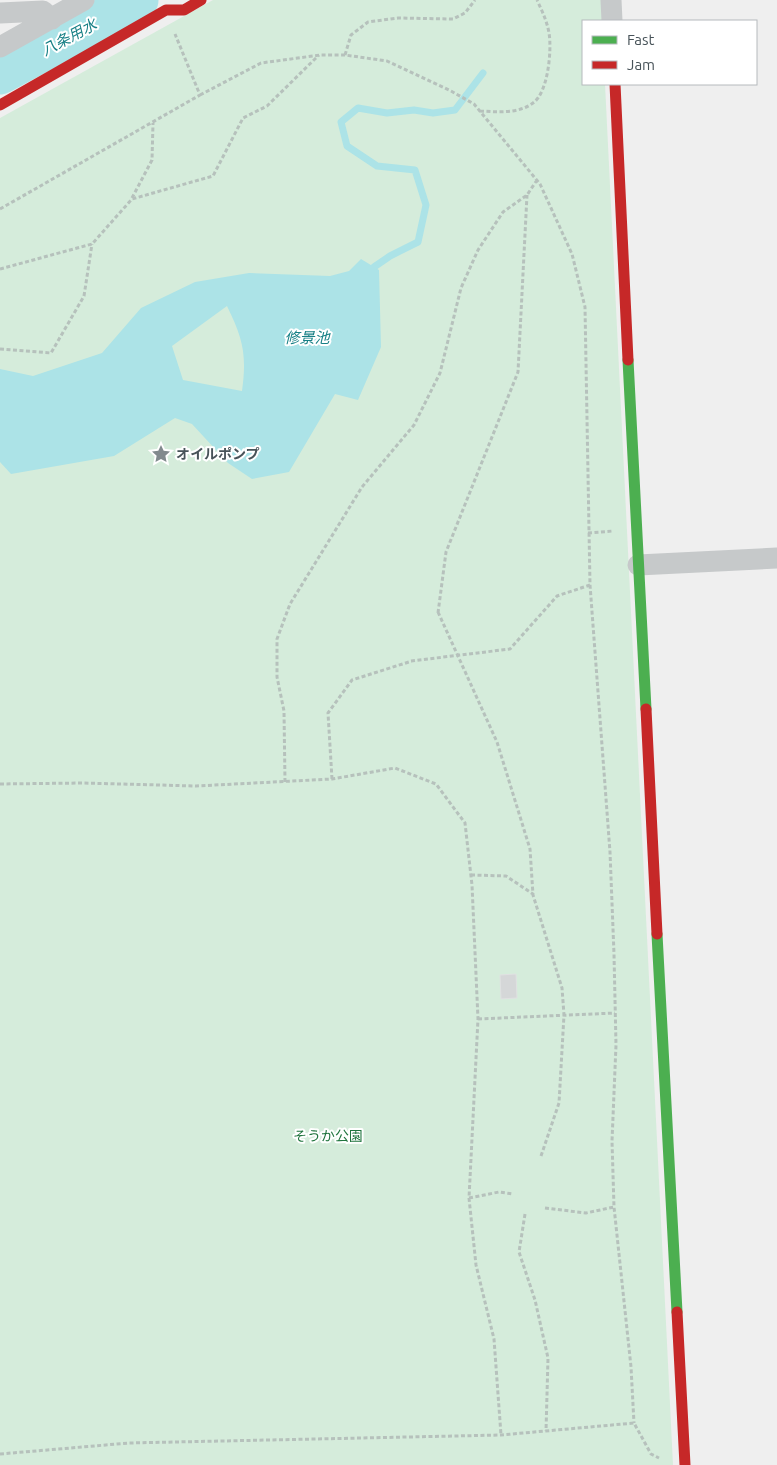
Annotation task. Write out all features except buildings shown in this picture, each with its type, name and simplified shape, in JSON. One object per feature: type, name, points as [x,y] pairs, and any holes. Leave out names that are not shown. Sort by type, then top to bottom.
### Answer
[{"type":"street","points":[[0,47],[84,0]]},
{"type":"street","points":[[0,105],[164,4],[184,10],[200,0]]},
{"type":"street","points":[[611,0],[612,20]]},
{"type":"street","points":[[0,13],[43,11],[52,19]]},
{"type":"street","points":[[615,85],[685,1465]]},
{"type":"street","points":[[638,565],[777,558]]},
{"type":"path","points":[[345,54],[351,35],[368,22],[398,18],[453,19],[465,13],[475,0]]},
{"type":"path","points":[[479,110],[514,111],[534,103],[542,92],[549,66],[550,34],[544,14],[537,0]]},
{"type":"path","points":[[164,4],[200,96]]},
{"type":"path","points":[[0,209],[261,63],[320,55],[345,54],[387,61],[451,90],[474,104],[537,180],[572,254],[585,307],[590,585],[610,852],[615,1013],[612,1141],[614,1207],[631,1367],[634,1423],[651,1454],[668,1461]]},
{"type":"path","points":[[132,199],[213,176],[243,118],[266,106],[320,55]]},
{"type":"path","points":[[0,349],[51,353],[84,296],[92,244],[132,199],[152,160],[152,124]]},
{"type":"path","points":[[285,782],[284,711],[277,677],[277,639],[290,604],[362,487],[414,425],[440,373],[461,288],[478,250],[503,212],[527,195],[537,180]]},
{"type":"path","points":[[527,195],[518,372],[446,552],[438,613],[497,742],[530,849],[533,894],[562,988],[564,1015],[559,1103],[541,1156]]},
{"type":"path","points":[[0,269],[92,244]]},
{"type":"path","points":[[332,779],[328,712],[352,680],[412,661],[510,649],[557,596],[590,585]]},
{"type":"path","points":[[0,784],[83,783],[196,786],[332,779],[395,768],[436,784],[465,823],[471,875],[478,1019],[469,1198],[476,1265],[494,1339],[501,1435]]},
{"type":"path","points":[[471,875],[506,876],[533,894]]},
{"type":"path","points":[[478,1019],[615,1013]]},
{"type":"path","points":[[469,1198],[499,1192],[513,1194]]},
{"type":"path","points":[[545,1208],[586,1213],[614,1207]]},
{"type":"path","points":[[525,1214],[520,1252],[535,1300],[548,1358],[546,1431]]},
{"type":"path","points":[[0,1454],[129,1443],[501,1435],[634,1423]]},
{"type":"green space","name":"そうか公園","points":[[213,0],[601,0],[602,20],[582,20],[582,85],[605,85],[673,1465],[0,1465],[0,118]]},
{"type":"water","name":"修景池","points":[[361,259],[379,270],[381,347],[358,400],[335,394],[289,472],[252,479],[228,463],[192,424],[175,418],[114,456],[11,474],[0,462],[0,369],[33,376],[102,353],[141,308],[195,282],[249,273],[330,276],[349,271]],"holes":[[[227,306],[240,338],[244,357],[242,391],[183,380],[172,346]]]},
{"type":"waterway","name":"八条用水","points":[[0,74],[138,0]]},
{"type":"waterway","points":[[374,267],[390,256],[418,242],[426,205],[415,170],[377,166],[347,146],[341,122],[358,108],[387,113],[414,110],[433,113],[455,110],[483,73]]},
{"type":"traffic: fast","points":[[628,360],[646,709]]},
{"type":"traffic: fast","points":[[657,934],[677,1312]]},
{"type":"traffic: jam","points":[[0,105],[166,10],[184,10],[201,0]]},
{"type":"traffic: jam","points":[[615,85],[628,360]]},
{"type":"traffic: jam","points":[[646,709],[657,934]]},
{"type":"traffic: jam","points":[[677,1312],[685,1465]]},
{"type":"place","name":"オイルポンプ","points":[[161,454]]}]
